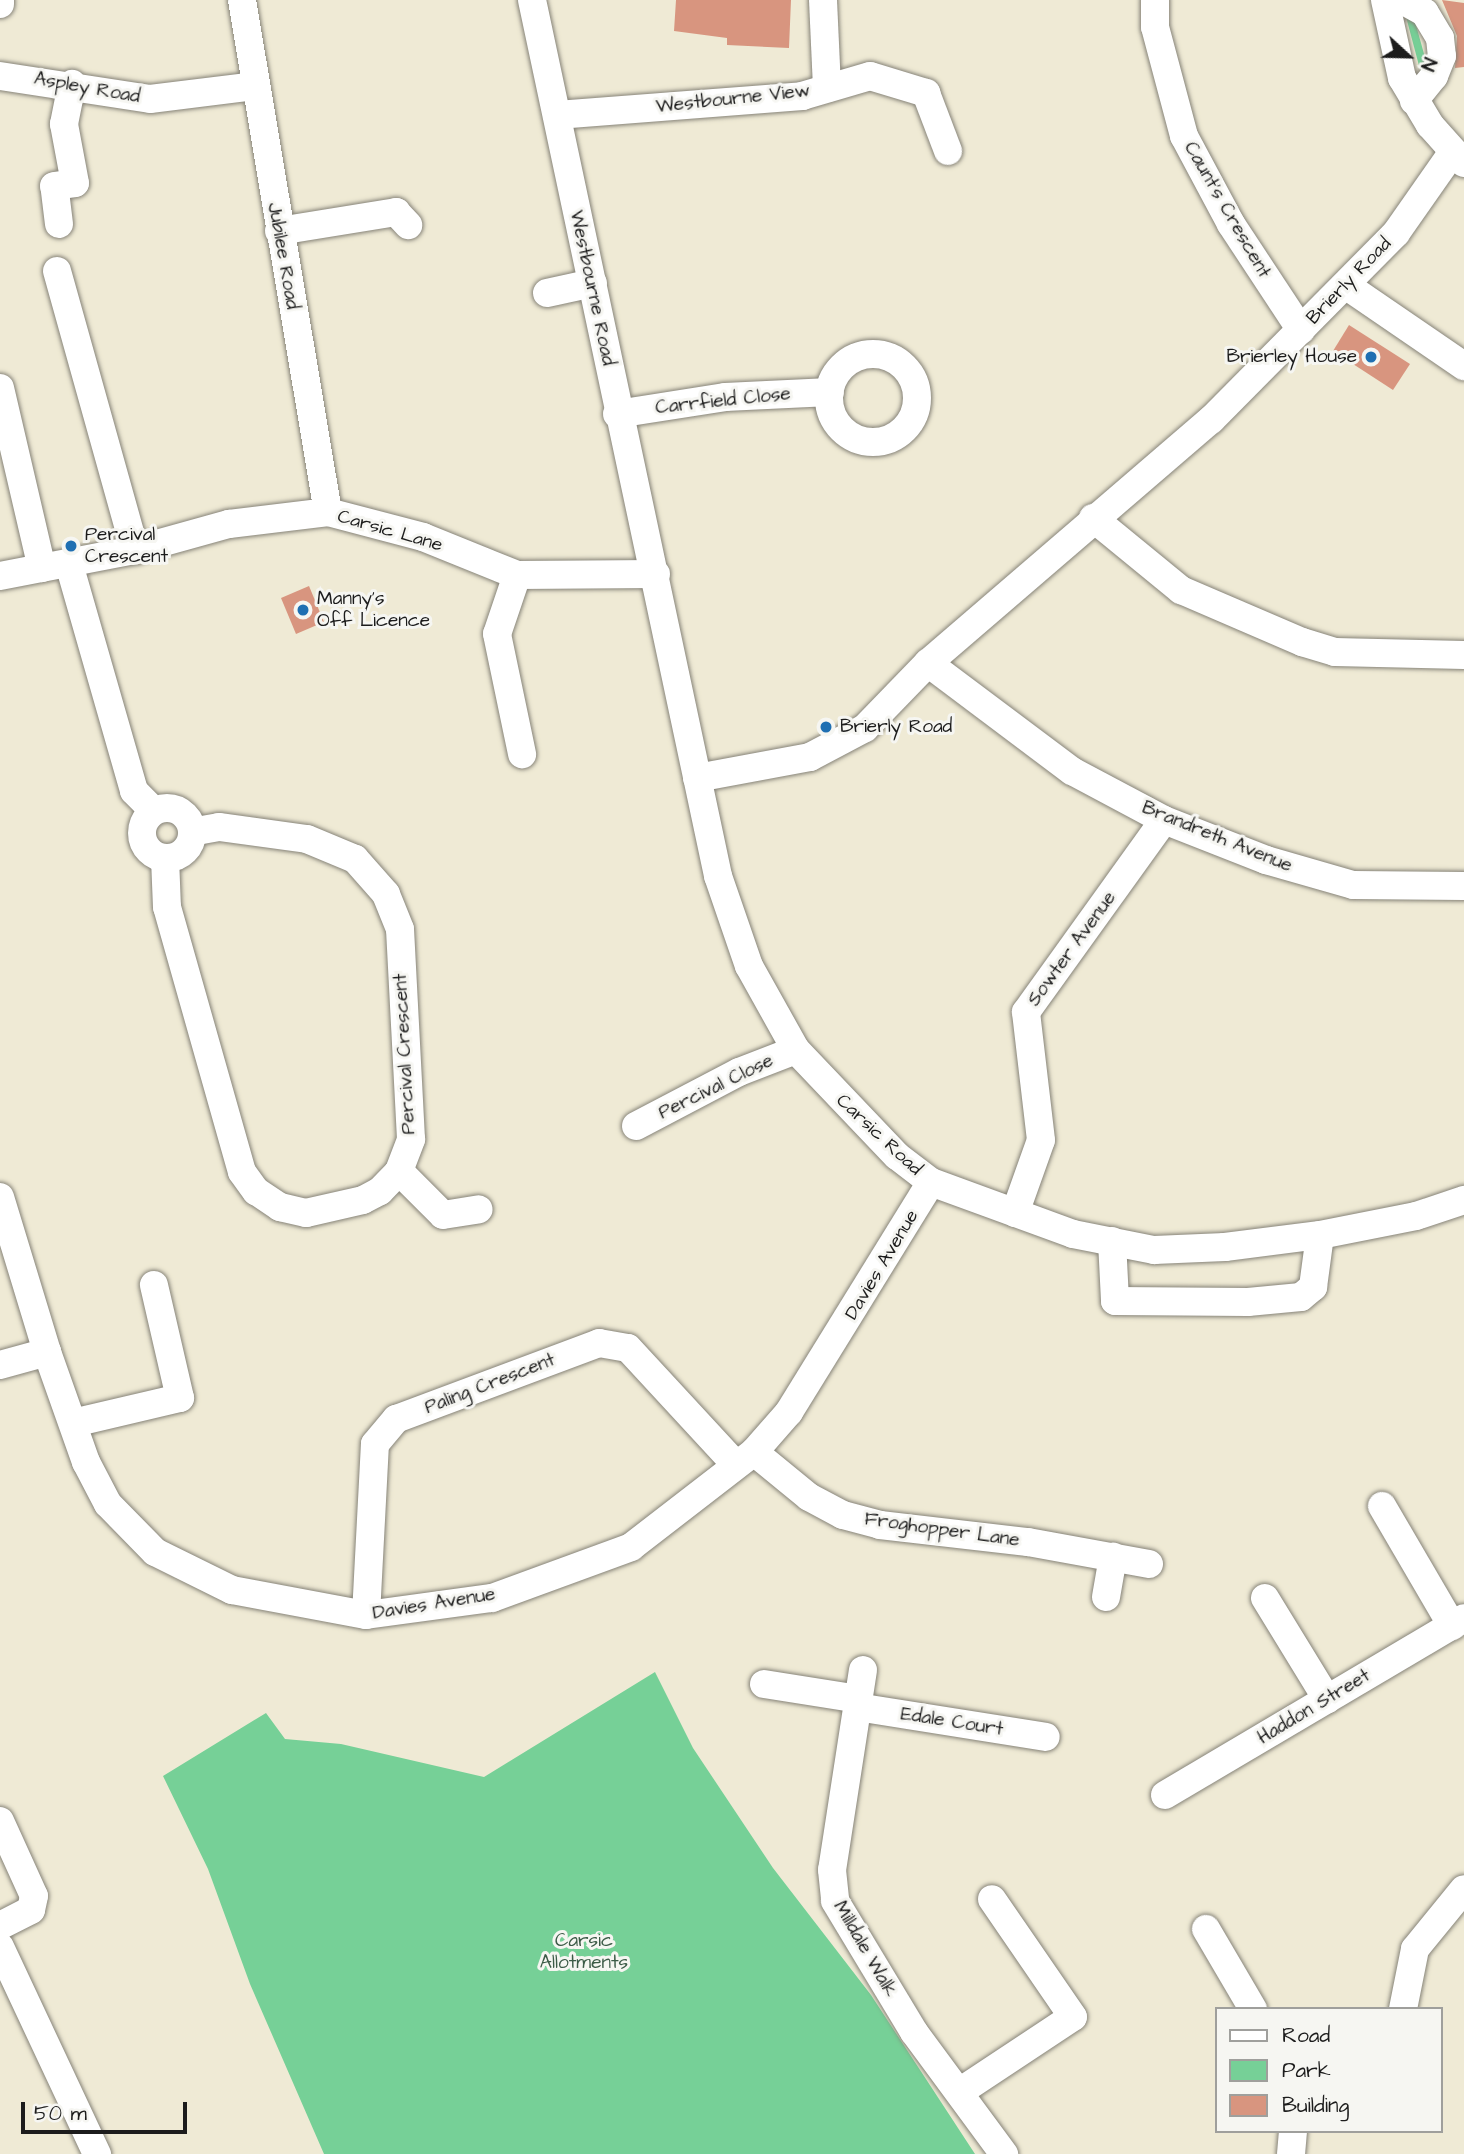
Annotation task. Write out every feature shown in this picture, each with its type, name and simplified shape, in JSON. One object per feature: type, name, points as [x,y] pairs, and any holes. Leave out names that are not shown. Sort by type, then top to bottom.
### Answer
[{"type":"street","name":"Westbourne Road","points":[[532,0],[593,283],[617,414],[656,574]]},
{"type":"street","points":[[823,0],[827,89]]},
{"type":"street","name":"Caunt's Crescent","points":[[1155,0],[1155,27],[1184,136],[1231,224],[1301,330]]},
{"type":"street","points":[[1385,0],[1392,49],[1414,101],[1458,158]]},
{"type":"street","points":[[1402,0],[1425,13],[1440,38],[1438,66],[1414,101]]},
{"type":"street","name":"Jubilee Road","points":[[249,1],[256,86],[328,512]]},
{"type":"street","name":"Aspley Road","points":[[0,76],[72,84],[150,99],[256,86]]},
{"type":"street","name":"Westbourne View","points":[[557,115],[802,96],[870,76],[926,93],[948,151]]},
{"type":"street","points":[[59,224],[54,186],[75,183],[64,124],[72,84]]},
{"type":"street","name":"Brierly Road","points":[[697,778],[810,757],[865,728],[928,663],[1211,420],[1347,286],[1458,158]]},
{"type":"street","points":[[279,231],[396,212],[408,225]]},
{"type":"street","points":[[57,271],[135,550]]},
{"type":"street","points":[[547,293],[593,283]]},
{"type":"street","points":[[1347,286],[1464,366]]},
{"type":"street","points":[[0,388],[55,566],[134,791],[154,811],[179,811],[192,832],[181,854],[164,858],[150,851],[143,838],[144,823],[154,811]]},
{"type":"street","name":"Carrfield Close","points":[[617,414],[725,397],[830,392]]},
{"type":"street","name":"Carsic Lane","points":[[0,576],[135,550],[229,524],[328,512],[423,537],[517,575],[656,574]]},
{"type":"street","points":[[1093,519],[1181,590],[1281,634],[1335,652],[1464,655]]},
{"type":"street","name":"Carsic Road","points":[[656,574],[718,876],[749,966],[796,1050],[888,1147],[932,1182],[1015,1213],[1112,1241],[1166,1250],[1320,1235],[1416,1216],[1464,1200]]},
{"type":"street","points":[[517,575],[497,634],[522,754]]},
{"type":"street","name":"Brandreth Avenue","points":[[928,663],[1072,771],[1164,820],[1266,860],[1353,885],[1464,886]]},
{"type":"street","name":"Sowter Avenue","points":[[1015,1213],[1041,1140],[1026,1012],[1164,820]]},
{"type":"street","name":"Percival Crescent","points":[[164,858],[167,906],[242,1172],[256,1191],[280,1207],[306,1213],[363,1200],[380,1191],[399,1171],[411,1139],[400,929],[386,894],[355,859],[307,839],[219,827],[192,832]]},
{"type":"street","name":"Percival Close","points":[[636,1126],[739,1072],[796,1050]]},
{"type":"street","points":[[399,1171],[443,1215],[479,1209]]},
{"type":"street","name":"Davies Avenue","points":[[0,1197],[47,1352],[86,1462],[108,1504],[155,1552],[232,1590],[366,1615],[492,1598],[631,1547],[745,1459],[789,1412],[932,1182]]},
{"type":"street","points":[[1112,1241],[1115,1301],[1248,1301],[1301,1297],[1313,1287],[1320,1235]]},
{"type":"street","points":[[73,1423],[180,1398],[154,1285]]},
{"type":"street","name":"Paling Crescent","points":[[366,1615],[375,1444],[396,1419],[599,1343],[628,1348],[745,1459]]},
{"type":"street","points":[[0,1365],[47,1352]]},
{"type":"street","name":"Froghopper Lane","points":[[745,1459],[843,1515],[880,1525],[1149,1563]]},
{"type":"street","points":[[1382,1506],[1458,1622]]},
{"type":"street","points":[[1106,1597],[1113,1557]]},
{"type":"street","points":[[1265,1598],[1328,1699]]},
{"type":"street","name":"Haddon Street","points":[[1165,1795],[1458,1622]]},
{"type":"street","name":"Milldale Walk","points":[[863,1670],[832,1870],[835,1901],[914,2032],[961,2091],[1004,2154]]},
{"type":"street","name":"Edale Court","points":[[764,1684],[1046,1737]]},
{"type":"street","points":[[0,1821],[34,1896],[31,1910],[0,1926]]},
{"type":"street","points":[[1403,2007],[1415,1949],[1464,1889]]},
{"type":"street","points":[[961,2091],[1073,2017],[992,1899]]},
{"type":"street","points":[[1206,1929],[1252,2007]]},
{"type":"street","points":[[0,1947],[97,2154]]},
{"type":"street","points":[[1291,2154],[1293,2133]]},
{"type":"green space","points":[[1405,13],[1414,18],[1426,61],[1422,77]]},
{"type":"green space","name":"Carsic Allotments","points":[[655,1672],[693,1748],[773,1868],[871,1995],[975,2154],[324,2154],[250,1984],[208,1869],[163,1776],[266,1713],[285,1739],[341,1744],[484,1777]]},
{"type":"building","points":[[676,0],[791,0],[789,48],[727,45],[727,38],[674,31]]},
{"type":"building","points":[[1442,0],[1464,3],[1464,67],[1455,68],[1457,36]]},
{"type":"building","name":"Brierley House","points":[[1349,325],[1410,364],[1393,390],[1333,351]]},
{"type":"building","name":"Manny's Off Licence","points":[[309,586],[324,622],[296,634],[281,598]]},
{"type":"place","name":"Brierley House","points":[[1371,357]]},
{"type":"place","name":"Percival Crescent","points":[[71,546]]},
{"type":"place","name":"Manny's Off Licence","points":[[303,610]]},
{"type":"place","name":"Brierly Road","points":[[826,727]]}]
